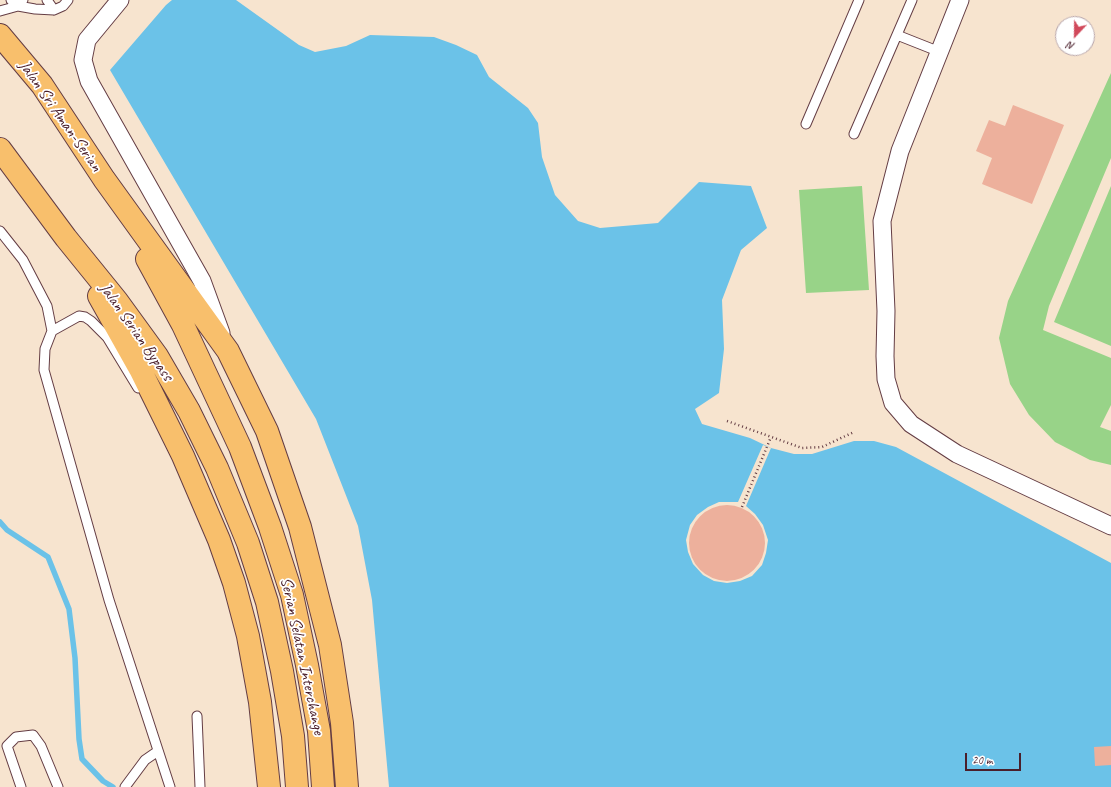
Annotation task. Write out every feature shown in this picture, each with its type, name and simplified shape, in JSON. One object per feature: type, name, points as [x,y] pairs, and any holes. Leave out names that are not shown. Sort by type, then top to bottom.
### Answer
[{"type":"highway","name":"Jalan Sri Aman-Serian","points":[[0,34],[42,85],[104,179]]},
{"type":"highway","points":[[0,149],[66,238],[140,368],[183,456],[219,540],[234,583],[248,636],[260,702],[269,787]]},
{"type":"highway","points":[[104,179],[228,351],[267,431],[300,527],[330,645],[342,723],[347,787]]},
{"type":"highway","name":"Serian Selatan Interchange","points":[[104,179],[183,325],[240,447],[262,505],[292,595],[319,731],[323,787]]},
{"type":"highway","name":"Jalan Serian Bypass","points":[[66,238],[117,301],[157,356],[189,411],[198,430]]},
{"type":"highway","name":"Serian Selatan Interchange","points":[[198,430],[217,468],[248,543],[267,602],[282,672],[293,736],[297,787]]},
{"type":"street","points":[[120,0],[87,40],[83,60],[89,81],[202,281],[228,351]]},
{"type":"street","points":[[960,0],[900,151],[882,221],[886,310],[886,379],[893,403],[911,424],[957,454],[1111,526]]},
{"type":"lane","points":[[47,0],[54,10]]},
{"type":"lane","points":[[0,11],[17,2],[35,10],[54,10],[63,6],[68,0]]},
{"type":"lane","points":[[806,124],[859,0]]},
{"type":"lane","points":[[854,134],[912,0]]},
{"type":"lane","points":[[897,35],[940,52]]},
{"type":"lane","points":[[0,231],[27,266],[47,306],[52,330],[45,349],[44,370],[109,600],[170,787]]},
{"type":"lane","points":[[52,330],[79,316],[85,317],[91,321],[107,338],[183,456]]},
{"type":"lane","points":[[197,716],[200,787]]},
{"type":"lane","points":[[21,787],[7,746],[16,737],[32,735],[41,746],[58,787]]},
{"type":"lane","points":[[125,787],[145,760],[158,751]]},
{"type":"path","points":[[726,421],[802,448],[822,447],[854,432]]},
{"type":"path","points":[[742,507],[771,437]]},
{"type":"green space","points":[[1111,73],[1111,158],[1049,306],[1043,330],[1111,358],[1111,405],[1100,427],[1111,431],[1111,465],[1090,460],[1055,442],[1029,415],[1010,384],[999,338],[1008,301]]},
{"type":"green space","points":[[862,186],[869,290],[806,293],[799,190]]},
{"type":"green space","points":[[1111,186],[1111,346],[1054,322]]},
{"type":"water","points":[[172,0],[236,0],[299,45],[315,52],[346,46],[370,35],[434,37],[477,55],[489,77],[528,108],[538,123],[542,157],[555,195],[578,221],[600,228],[658,223],[699,182],[751,186],[767,228],[741,250],[722,300],[724,349],[719,393],[695,409],[702,424],[750,438],[771,448],[794,454],[812,454],[854,441],[874,441],[896,447],[1111,563],[1111,787],[389,787],[372,600],[358,526],[316,419],[110,70]]},
{"type":"pier","points":[[763,445],[771,448],[746,506],[755,514],[763,525],[768,540],[762,565],[752,576],[740,581],[727,583],[714,581],[703,575],[693,564],[688,552],[686,540],[690,525],[697,515],[708,507],[719,502],[738,502]]},
{"type":"building","points":[[1013,105],[1064,125],[1032,204],[982,184],[992,158],[976,151],[989,120],[1005,126]]},
{"type":"building","points":[[727,505],[742,508],[754,516],[762,528],[765,543],[762,558],[754,570],[742,578],[727,581],[712,578],[700,570],[692,558],[689,543],[692,528],[700,516],[712,508]]},
{"type":"building","points":[[1111,746],[1111,765],[1095,766],[1094,747]]},
{"type":"waterway","points":[[0,522],[7,530],[48,557],[69,609],[75,658],[79,739],[82,759],[103,781],[113,787]]}]
